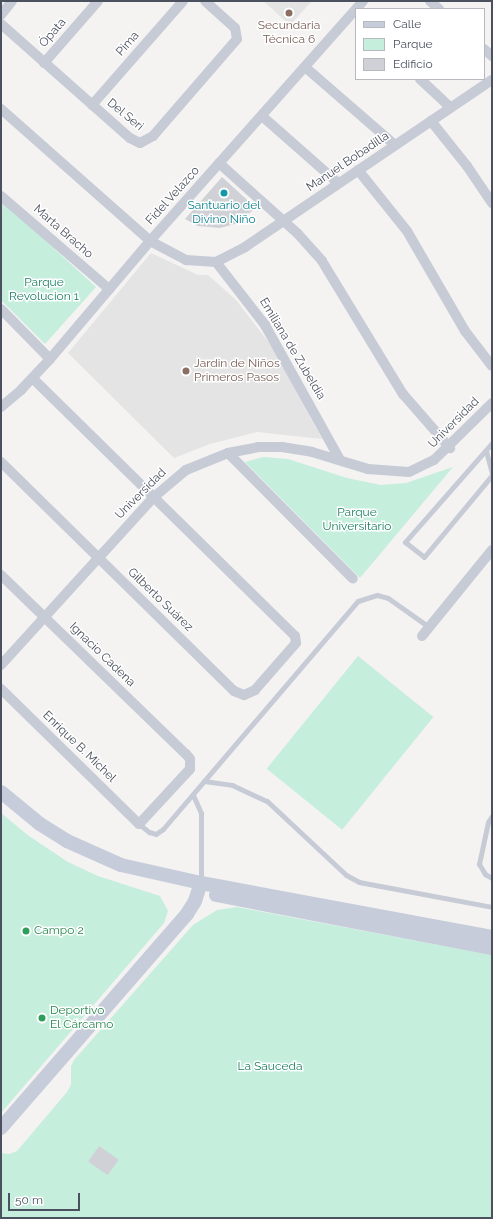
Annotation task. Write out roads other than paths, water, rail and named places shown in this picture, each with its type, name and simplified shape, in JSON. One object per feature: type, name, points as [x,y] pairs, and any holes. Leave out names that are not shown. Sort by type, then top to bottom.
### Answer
[{"type":"main road","points":[[1,792],[40,824],[95,856],[200,888],[492,948]]},
{"type":"main road","points":[[1,802],[57,845],[86,861],[134,878],[492,937]]},
{"type":"main road","points":[[1,1128],[187,914],[200,888]]},
{"type":"street","points":[[1,15],[12,1]]},
{"type":"street","name":"Ópata","points":[[44,63],[98,1]]},
{"type":"street","name":"Pima","points":[[92,105],[183,1]]},
{"type":"street","name":"Del Seri","points":[[1,24],[135,141],[144,142],[153,136],[237,39],[235,28],[205,1]]},
{"type":"street","points":[[430,1],[438,8]]},
{"type":"street","name":"Fidel Velazco","points":[[1,406],[32,378],[219,163],[305,67],[353,18]]},
{"type":"street","points":[[305,67],[395,145]]},
{"type":"street","points":[[421,80],[451,108]]},
{"type":"street","name":"Manuel Bobadilla","points":[[216,262],[245,247],[492,80]]},
{"type":"street","points":[[1,109],[150,241],[186,260],[216,262]]},
{"type":"street","points":[[262,116],[338,183]]},
{"type":"street","points":[[431,121],[467,166],[492,203]]},
{"type":"street","points":[[219,163],[284,220],[322,261],[396,385],[413,408],[450,448]]},
{"type":"street","points":[[358,170],[407,231],[466,331],[492,366]]},
{"type":"street","name":"Marta Bracho","points":[[1,196],[109,289]]},
{"type":"street","name":"Emiliana de Zubeldia","points":[[216,262],[265,325],[340,460]]},
{"type":"street","points":[[1,309],[50,358]]},
{"type":"street","points":[[32,378],[154,497]]},
{"type":"street","name":"Universidad","points":[[1,665],[154,497],[186,470],[228,453],[258,447],[282,447],[368,468],[409,472],[421,469],[450,448],[492,403]]},
{"type":"street","points":[[228,453],[353,579]]},
{"type":"street","name":"Gilberto Suárez","points":[[1,462],[240,694],[244,695],[255,690],[296,643],[295,636],[154,497]]},
{"type":"street","points":[[422,636],[488,562],[492,550]]},
{"type":"street","name":"Ignacio Cadena","points":[[1,575],[186,754],[191,764],[187,774],[139,824]]},
{"type":"street","name":"Enrique B. Michel","points":[[1,689],[139,824]]},
{"type":"lane","points":[[486,451],[492,475],[424,557],[405,542],[492,443]]},
{"type":"lane","points":[[139,824],[149,832],[156,834],[193,794],[358,601],[377,595],[388,598],[429,627]]},
{"type":"lane","points":[[204,781],[232,785],[267,801],[346,875],[359,882],[492,907]]},
{"type":"lane","points":[[193,794],[200,813],[200,888]]},
{"type":"lane","points":[[492,816],[488,822],[479,864],[485,874],[492,878]]},
{"type":"place","name":"Secundaria Técnica 6","points":[[289,13]]},
{"type":"place","name":"Santuario del Divino Niño","points":[[224,193]]},
{"type":"place","name":"Jardin de Niños Primeros Pasos","points":[[186,371]]},
{"type":"place","name":"Campo 2","points":[[26,931]]},
{"type":"place","name":"Deportivo El Cárcamo","points":[[42,1018]]},
{"type":"park label","name":"Parque Revolucion 1","points":[[44,290]]},
{"type":"park label","name":"Parque Universitario","points":[[357,520]]},
{"type":"park label","name":"La Sauceda","points":[[270,1067]]}]
